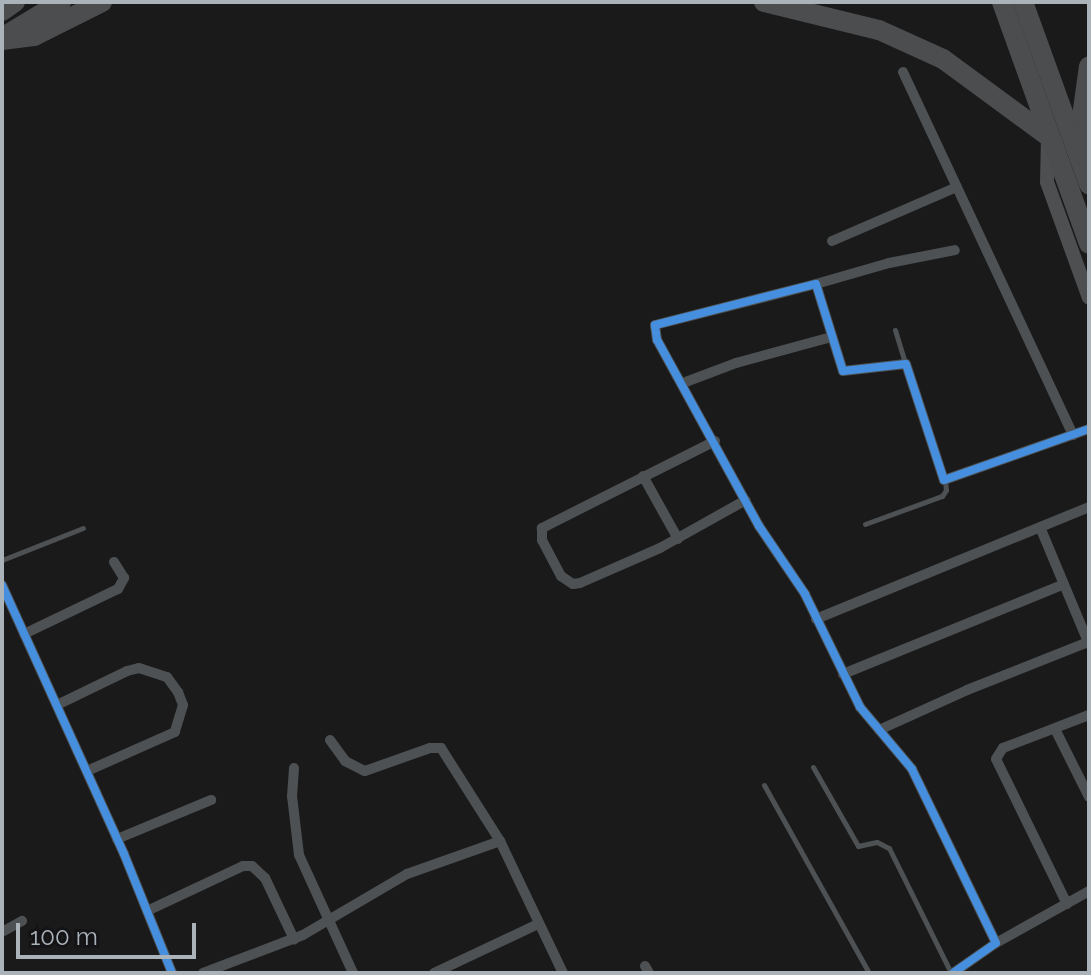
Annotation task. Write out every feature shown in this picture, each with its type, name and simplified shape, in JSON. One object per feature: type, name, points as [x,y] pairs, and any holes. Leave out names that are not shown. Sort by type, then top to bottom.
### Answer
[{"type":"highway","points":[[2,11],[15,2]]},
{"type":"highway","points":[[2,39],[61,2]]},
{"type":"highway","points":[[2,39],[34,36],[102,2]]},
{"type":"highway","points":[[764,2],[879,30],[943,59],[1048,136]]},
{"type":"highway","points":[[1002,2],[1089,244]]},
{"type":"highway","points":[[1023,2],[1088,178]]},
{"type":"highway","points":[[1088,178],[1082,117],[1089,66]]},
{"type":"street","points":[[903,72],[1073,435]]},
{"type":"street","points":[[1048,136],[1047,182],[1089,298]]},
{"type":"street","points":[[832,241],[957,187]]},
{"type":"street","points":[[955,250],[889,263],[655,325],[657,340],[773,548],[793,574],[868,719],[912,769],[996,943]]},
{"type":"street","points":[[816,284],[843,371],[906,364],[944,480],[1089,429]]},
{"type":"street","points":[[683,383],[736,363],[832,337]]},
{"type":"street","points":[[715,441],[542,528],[542,540],[561,576],[573,584],[580,583],[678,539],[746,500]]},
{"type":"street","points":[[643,476],[678,539]]},
{"type":"street","points":[[816,619],[1089,507]]},
{"type":"street","points":[[879,730],[967,690],[1088,643],[1040,527]]},
{"type":"street","points":[[24,634],[118,589],[124,578],[114,562]]},
{"type":"street","points":[[2,585],[117,839],[172,973]]},
{"type":"street","points":[[843,674],[1062,585]]},
{"type":"street","points":[[57,705],[139,668],[167,677],[178,692],[183,705],[175,732],[87,771]]},
{"type":"street","points":[[1067,904],[996,759],[1003,748],[1089,715]]},
{"type":"street","points":[[1055,729],[1089,797]]},
{"type":"street","points":[[330,740],[345,761],[365,771],[430,748],[441,748],[500,841],[563,973]]},
{"type":"street","points":[[294,768],[292,796],[299,855],[353,973]]},
{"type":"street","points":[[117,839],[211,800]]},
{"type":"street","points":[[203,973],[294,939],[407,874],[500,841]]},
{"type":"street","points":[[147,911],[243,866],[252,866],[265,878],[294,939]]},
{"type":"street","points":[[952,973],[996,943],[1089,891]]},
{"type":"street","points":[[2,932],[22,921]]},
{"type":"street","points":[[434,973],[538,924]]},
{"type":"lane","points":[[895,330],[906,364]]},
{"type":"lane","points":[[865,524],[942,496],[946,490],[944,480]]},
{"type":"lane","points":[[2,560],[83,528]]},
{"type":"lane","points":[[813,767],[858,846],[877,842],[889,848],[952,973]]},
{"type":"lane","points":[[764,785],[869,973]]},
{"type":"cycle path","points":[[953,973],[996,943],[912,769],[860,707],[805,594],[759,526],[657,340],[655,325],[816,284],[843,371],[906,364],[944,480],[1089,429]]},
{"type":"cycle path","points":[[2,585],[124,854],[172,973]]}]
